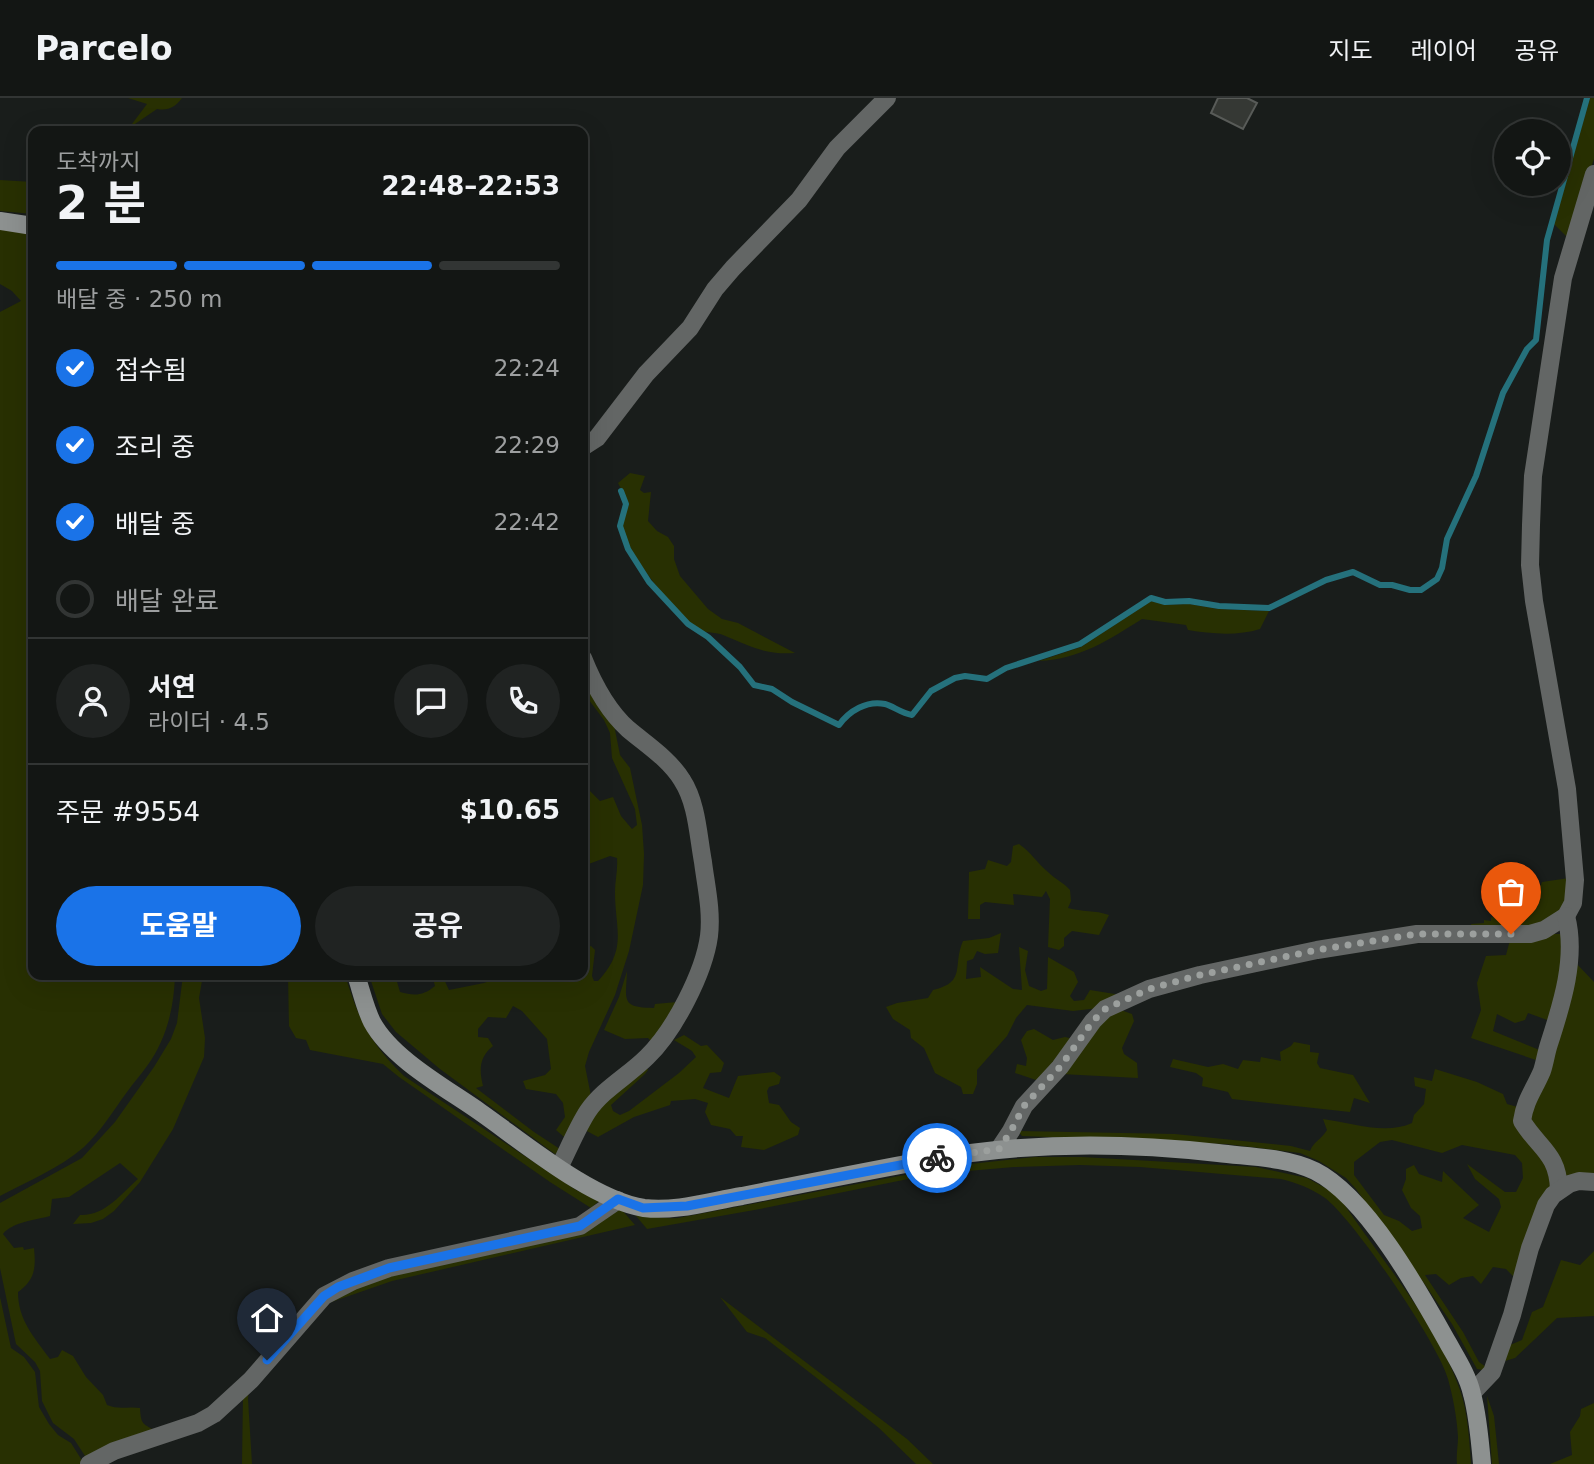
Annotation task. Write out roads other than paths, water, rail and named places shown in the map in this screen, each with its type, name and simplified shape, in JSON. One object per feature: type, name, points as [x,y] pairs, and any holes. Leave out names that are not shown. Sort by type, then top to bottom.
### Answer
[{"type":"main road","points":[[0,221],[28,225]]},
{"type":"main road","points":[[358,980],[372,1022],[400,1054],[559,1168],[587,1185],[643,1208],[687,1206],[922,1161],[999,1149],[1048,1146],[1188,1149],[1269,1159],[1313,1170],[1332,1181],[1349,1196],[1383,1240],[1433,1315],[1461,1366],[1472,1393],[1482,1464]]},
{"type":"street","points":[[588,444],[597,438],[646,374],[690,328],[724,279],[799,200],[837,148],[887,98]]},
{"type":"street","points":[[999,1149],[1024,1106],[1060,1067],[1093,1021],[1105,1009],[1149,989],[1200,975],[1317,950],[1417,934],[1530,934],[1544,930],[1566,916],[1573,903],[1573,846],[1567,789],[1534,600],[1531,565],[1532,476],[1563,278],[1594,174]]},
{"type":"street","points":[[559,1168],[587,1113],[606,1091],[649,1056],[662,1039],[687,998],[706,953],[709,933],[710,907],[691,796],[681,778],[667,762],[626,728],[611,710],[588,667]]},
{"type":"street","points":[[1559,1190],[1559,1173],[1554,1161],[1522,1121],[1525,1104],[1542,1071],[1563,998],[1570,931],[1566,916]]},
{"type":"street","points":[[1472,1393],[1492,1372],[1546,1205],[1559,1190],[1579,1181],[1594,1182]]},
{"type":"street","points":[[89,1464],[114,1451],[198,1423],[214,1414],[228,1404],[251,1380],[324,1296],[338,1287],[389,1268],[580,1226],[618,1199]]},
{"type":"waterway","points":[[621,491],[626,504],[620,526],[628,549],[649,582],[688,624],[708,637],[740,667],[754,685],[772,689],[839,725],[853,711],[878,703],[912,715],[931,691],[955,678],[965,676],[987,679],[1006,668],[1080,644],[1151,598],[1165,602],[1189,601],[1219,606],[1269,608],[1326,580],[1353,572],[1380,585],[1421,590],[1437,579],[1442,568],[1447,539],[1476,476],[1503,393],[1527,349],[1536,340],[1547,240],[1587,98]]}]
